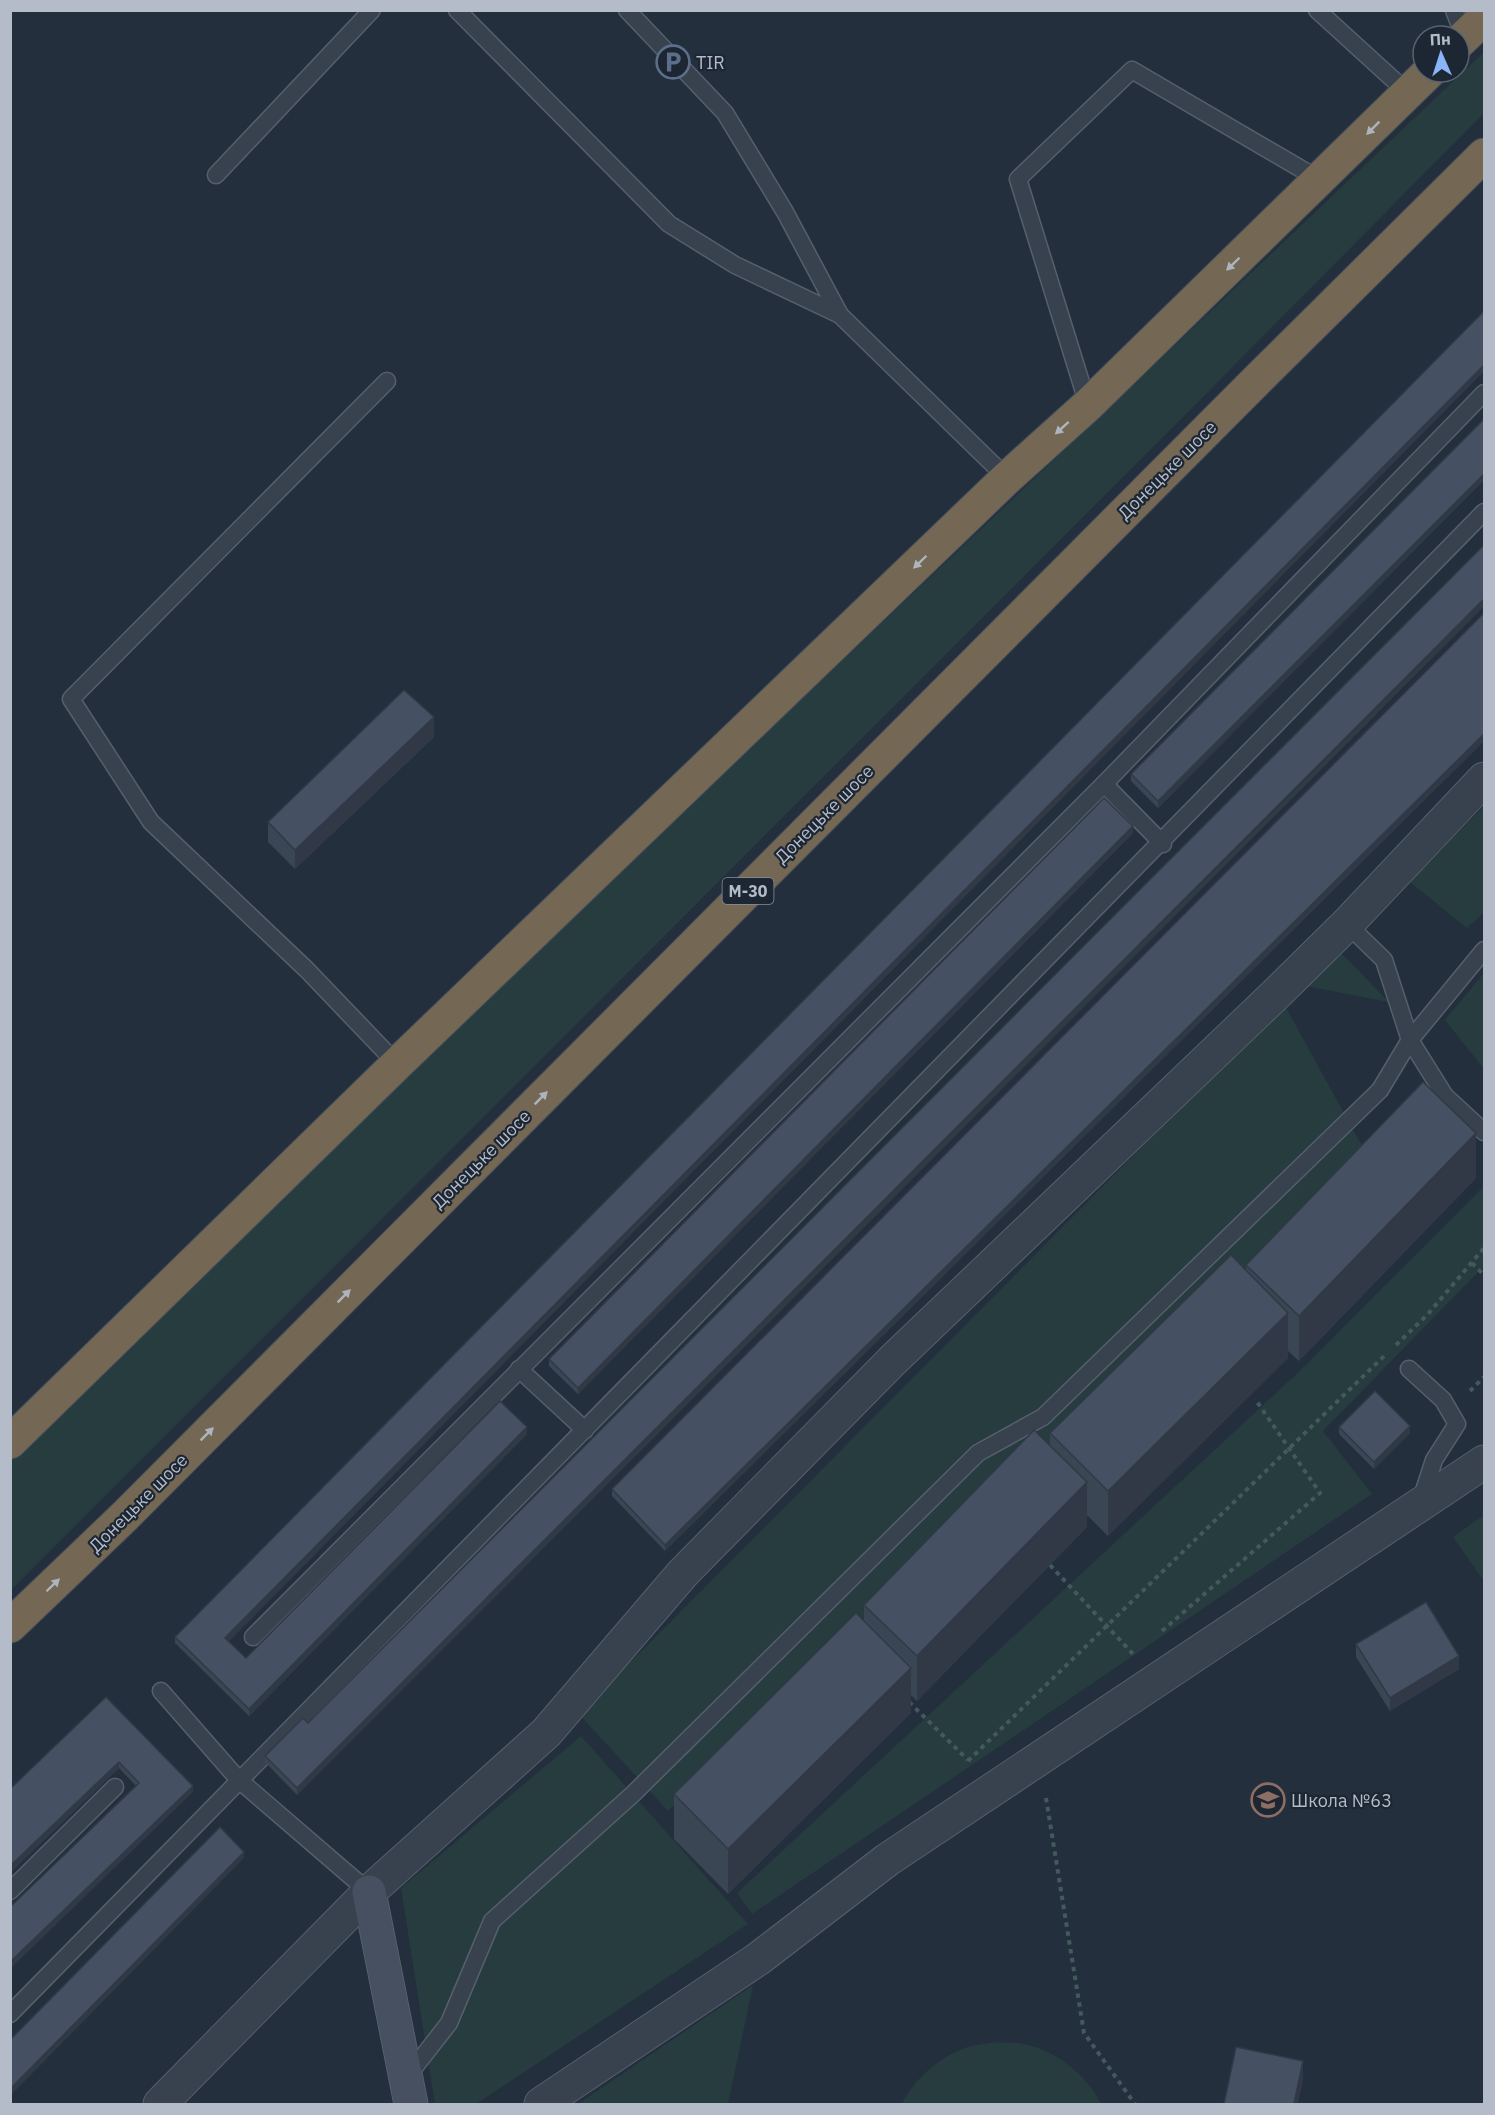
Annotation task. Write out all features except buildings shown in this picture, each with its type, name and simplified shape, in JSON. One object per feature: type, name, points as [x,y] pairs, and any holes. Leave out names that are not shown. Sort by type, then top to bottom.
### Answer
[{"type":"highway","points":[[10,1442],[397,1064],[1007,478],[1088,405],[1417,84]]},
{"type":"highway","name":"Донецьке шосе","points":[[10,1626],[126,1516],[1247,390],[1485,155]]},
{"type":"street","points":[[160,2104],[369,1892],[546,1733],[683,1574],[893,1360],[1347,924],[1485,779]]},
{"type":"street","points":[[541,2104],[758,1959],[887,1860],[1485,1462]]},
{"type":"street","points":[[369,1892],[409,2091]]},
{"type":"lane","points":[[216,175],[372,10]]},
{"type":"lane","points":[[457,10],[669,224],[735,265],[840,315]]},
{"type":"lane","points":[[627,10],[725,113],[785,212],[840,315],[1007,478]]},
{"type":"lane","points":[[1317,10],[1411,78]]},
{"type":"lane","points":[[1088,405],[1018,179],[1132,70],[1320,180]]},
{"type":"lane","points":[[387,381],[71,699],[151,822],[307,970],[397,1064]]},
{"type":"lane","points":[[253,1637],[1104,784],[1485,393]]},
{"type":"lane","points":[[10,2014],[1163,844],[1485,512]]},
{"type":"lane","points":[[1104,784],[1163,844]]},
{"type":"lane","points":[[1347,924],[1384,960],[1410,1040],[1445,1095],[1485,1132]]},
{"type":"lane","points":[[409,2091],[449,2023],[492,1921],[633,1794],[978,1453],[1043,1417],[1380,1090],[1410,1040],[1485,950]]},
{"type":"lane","points":[[519,1369],[585,1430]]},
{"type":"lane","points":[[1409,1369],[1443,1400],[1457,1424],[1434,1460],[1419,1506]]},
{"type":"lane","points":[[161,1691],[239,1780],[369,1892]]},
{"type":"lane","points":[[10,1891],[116,1787]]},
{"type":"path","points":[[1395,1346],[1428,1314],[1485,1248]]},
{"type":"path","points":[[1472,1263],[1485,1275]]},
{"type":"path","points":[[960,1768],[1387,1353]]},
{"type":"path","points":[[1161,1632],[1320,1493],[1255,1400]]},
{"type":"path","points":[[1050,1564],[1157,1680]]},
{"type":"path","points":[[901,1695],[968,1760]]},
{"type":"path","points":[[1039,1759],[1083,2033],[1135,2104]]},
{"type":"green space","points":[[1484,52],[1484,113],[11,1590],[11,1449],[1450,84],[1471,84],[1471,64]]},
{"type":"green space","points":[[1484,806],[1484,912],[1467,928],[1410,882]]},
{"type":"green space","points":[[1341,953],[1389,1002],[1306,986]]},
{"type":"green space","points":[[1484,973],[1484,1069],[1445,1020]]},
{"type":"green space","points":[[1284,1004],[1367,1155],[668,1811],[579,1714]]},
{"type":"green space","points":[[1484,1186],[1484,1266],[1323,1431],[1372,1494],[752,1914],[737,1893],[1304,1367]]},
{"type":"green space","points":[[1484,1515],[1484,1581],[1453,1537]]},
{"type":"green space","points":[[581,1736],[748,1924],[476,2104],[435,2104],[401,1888]]},
{"type":"green space","points":[[753,1985],[728,2104],[578,2104]]},
{"type":"green space","points":[[996,2042],[1036,2047],[1059,2058],[1079,2074],[1101,2104],[902,2104],[914,2085],[938,2062],[968,2047]]},
{"type":"place","name":"TIR","points":[[673,62]]},
{"type":"place","name":"Школа №63","points":[[1268,1800]]}]
